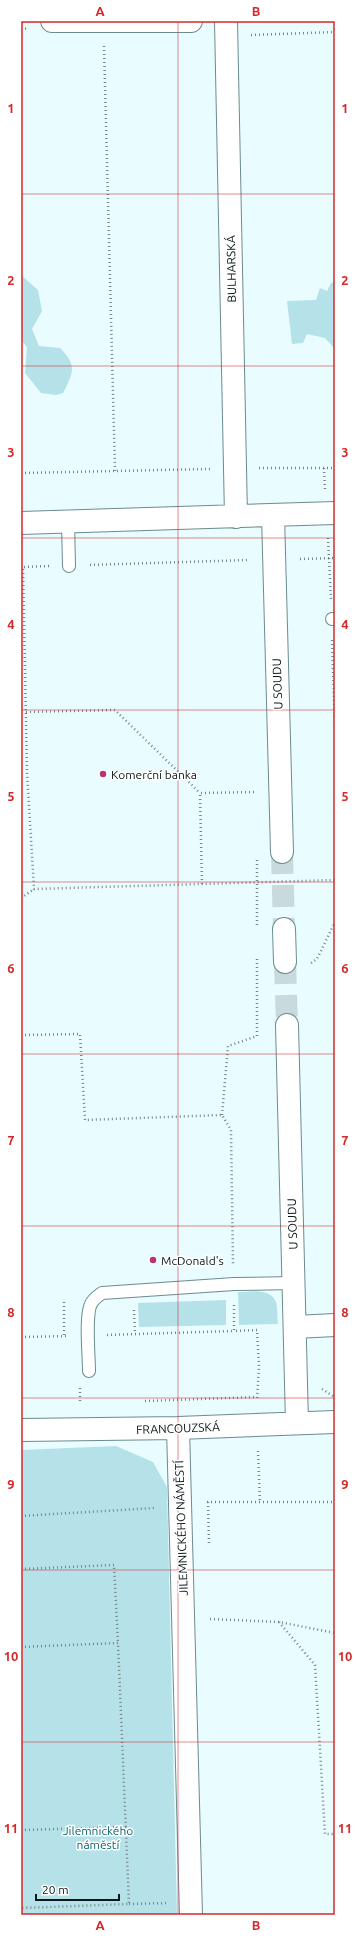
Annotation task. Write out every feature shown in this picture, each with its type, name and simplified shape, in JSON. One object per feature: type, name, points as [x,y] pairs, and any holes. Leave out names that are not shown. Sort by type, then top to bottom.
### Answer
[{"type":"street","points":[[52,21],[191,21]]},
{"type":"street","name":"BULHARSKÁ","points":[[226,21],[236,516]]},
{"type":"street","points":[[21,523],[335,513]]},
{"type":"street","name":"U SOUDU","points":[[272,515],[282,852]]},
{"type":"street","name":"U SOUDU","points":[[287,1025],[298,1423]]},
{"type":"street","points":[[295,1327],[335,1325]]},
{"type":"street","name":"FRANCOUZSKÁ","points":[[21,1430],[178,1428],[335,1422]]},
{"type":"street","name":"JILEMNICKÉHO NÁMĚSTÍ","points":[[178,1428],[191,1908]]},
{"type":"lane","points":[[68,522],[69,566]]},
{"type":"lane","points":[[89,1371],[88,1316],[90,1304],[102,1293],[234,1284],[294,1283]]},
{"type":"path","points":[[104,39],[115,471]]},
{"type":"path","points":[[21,473],[235,468],[335,468]]},
{"type":"path","points":[[330,558],[335,727]]},
{"type":"path","points":[[34,889],[27,772],[23,567],[335,558]]},
{"type":"path","points":[[26,712],[115,710],[200,793],[202,884]]},
{"type":"path","points":[[200,793],[257,792],[257,799]]},
{"type":"path","points":[[257,852],[257,928]]},
{"type":"path","points":[[21,898],[34,889],[335,880]]},
{"type":"path","points":[[234,1331],[231,1130],[222,1116],[228,1046],[257,1036],[257,950]]},
{"type":"path","points":[[21,1035],[80,1034],[85,1120],[222,1116]]},
{"type":"path","points":[[64,1302],[64,1336]]},
{"type":"path","points":[[21,1337],[257,1330],[259,1367],[257,1424],[260,1503]]},
{"type":"path","points":[[21,1569],[114,1565],[129,1904]]},
{"type":"path","points":[[210,1619],[279,1622],[335,1634]]},
{"type":"path","points":[[279,1622],[315,1665],[325,1834],[335,1834]]},
{"type":"path","points":[[21,1647],[118,1643]]},
{"type":"path","points":[[21,1830],[126,1827]]},
{"type":"path","points":[[21,1908],[129,1904],[191,1908]]},
{"type":"green space","points":[[21,275],[38,290],[42,311],[32,329],[39,346],[60,348],[71,364],[72,369],[70,380],[63,393],[56,395],[41,393],[25,373],[27,347],[21,340]]},
{"type":"green space","points":[[335,282],[335,349],[325,338],[307,334],[303,343],[292,344],[287,301],[316,300],[320,288],[327,291],[331,283]]},
{"type":"green space","points":[[259,1291],[273,1297],[277,1304],[278,1324],[239,1325],[238,1292]]},
{"type":"green space","points":[[226,1300],[226,1325],[139,1327],[138,1303]]},
{"type":"green space","name":"Jilemnického náměstí","points":[[116,1446],[153,1462],[167,1487],[177,1915],[21,1915],[21,1450]]},
{"type":"tunnel","points":[[282,852],[284,929]]},
{"type":"tunnel","points":[[285,962],[287,1025]]},
{"type":"place","name":"Komerční banka","points":[[103,774]]},
{"type":"place","name":"McDonald's","points":[[153,1260]]}]
